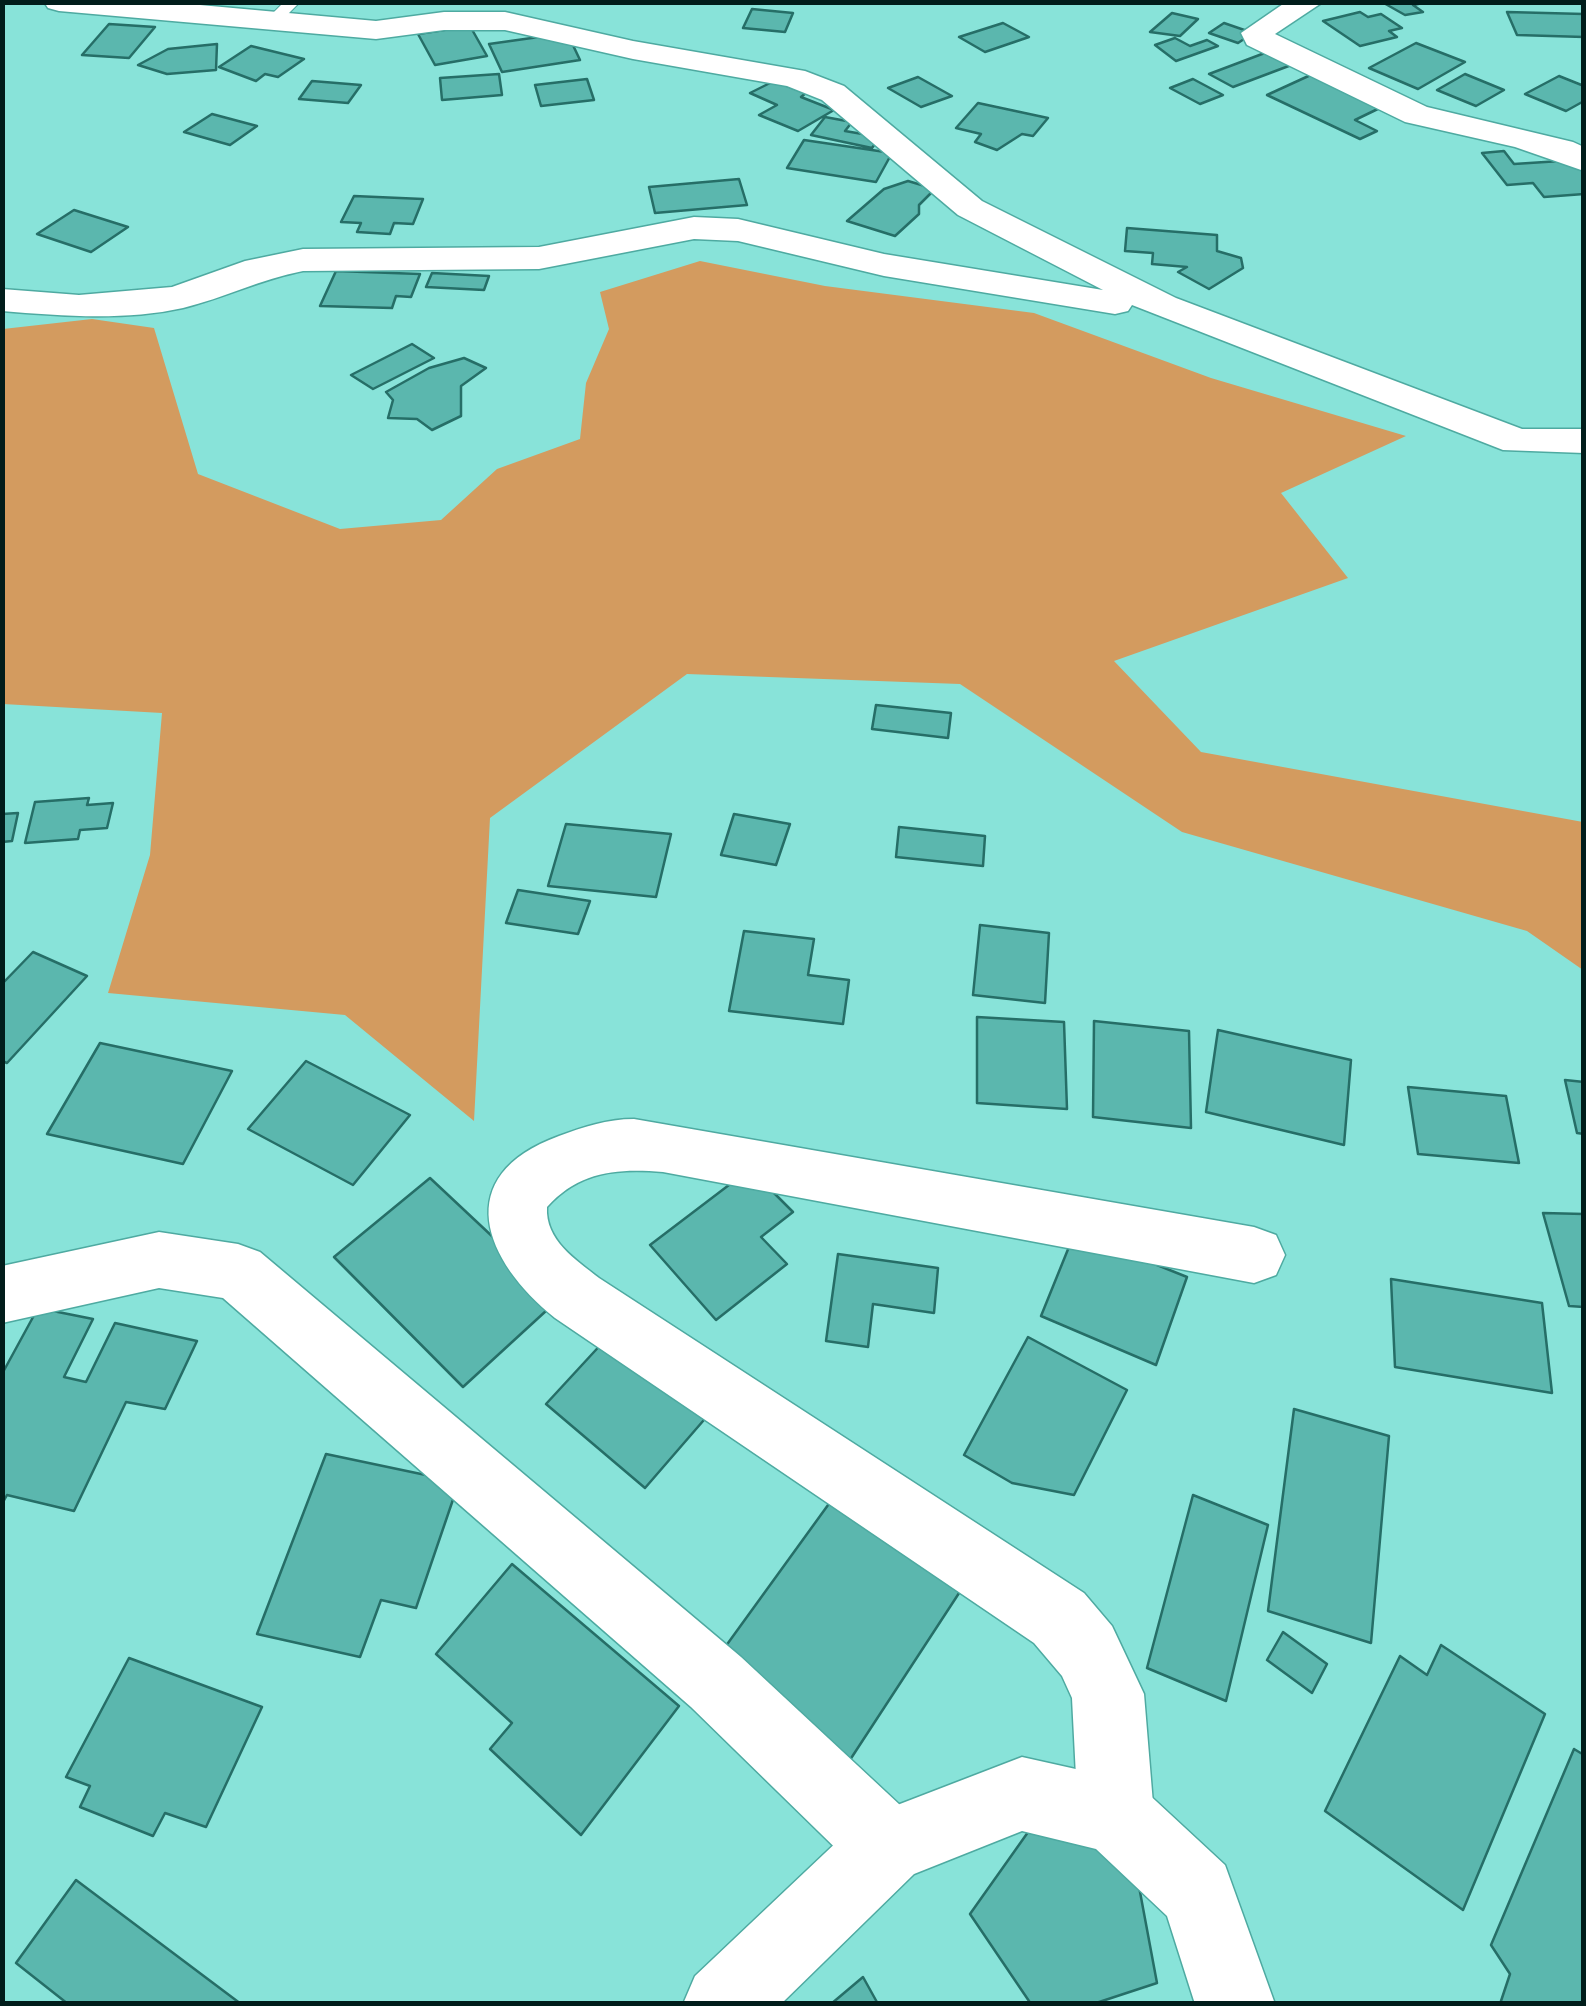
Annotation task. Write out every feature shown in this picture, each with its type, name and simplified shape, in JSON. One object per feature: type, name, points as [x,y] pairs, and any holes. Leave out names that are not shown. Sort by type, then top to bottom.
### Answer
[{"type":"street","points":[[59,2],[284,11],[376,30],[444,21],[505,21],[633,50],[794,78],[833,93],[970,208],[1163,306],[1516,440],[1584,442]]},
{"type":"street","points":[[1308,2],[1256,32],[1258,38],[1417,115],[1521,138],[1584,161]]},
{"type":"street","points":[[2,300],[79,306],[177,298],[258,269],[303,260],[540,258],[694,228],[738,230],[884,265],[1109,303],[1163,306]]},
{"type":"street","points":[[1116,1816],[1108,1694],[1087,1651],[1059,1618],[577,1298],[548,1276],[525,1245],[515,1219],[522,1194],[552,1164],[580,1152],[619,1144],[663,1147],[1254,1255]]},
{"type":"street","points":[[2,1295],[158,1260],[238,1272],[716,1682],[888,1846]]},
{"type":"street","points":[[722,2004],[888,1846],[1022,1794],[1116,1816],[1198,1892],[1235,2004]]},
{"type":"shaded area","points":[[700,261],[825,286],[1034,313],[1211,378],[1406,436],[1281,493],[1348,578],[1114,661],[1201,752],[1583,822],[1583,970],[1527,931],[1182,832],[960,684],[687,674],[490,818],[474,1121],[345,1015],[108,993],[150,855],[162,713],[3,704],[3,329],[92,319],[154,328],[198,474],[340,529],[441,520],[497,469],[580,439],[586,383],[609,329],[600,292]]},
{"type":"building","points":[[1382,2],[1428,2],[1413,5],[1423,12],[1405,15]]},
{"type":"building","points":[[752,9],[793,13],[785,32],[743,28]]},
{"type":"building","points":[[1360,12],[1368,17],[1381,14],[1402,28],[1389,31],[1397,37],[1360,46],[1323,21]]},
{"type":"building","points":[[1507,12],[1584,14],[1584,37],[1517,35]]},
{"type":"building","points":[[1172,13],[1198,19],[1180,36],[1150,32]]},
{"type":"building","points":[[1003,23],[1029,37],[985,52],[959,37]]},
{"type":"building","points":[[1224,23],[1253,33],[1238,43],[1209,33]]},
{"type":"building","points":[[109,24],[155,27],[129,58],[82,55]]},
{"type":"building","points":[[470,26],[487,56],[435,65],[418,34]]},
{"type":"building","points":[[546,36],[571,41],[580,60],[502,72],[489,44]]},
{"type":"building","points":[[1175,38],[1190,46],[1207,40],[1218,46],[1176,61],[1155,45]]},
{"type":"building","points":[[1416,43],[1465,62],[1418,89],[1369,68]]},
{"type":"building","points":[[217,44],[216,70],[167,74],[138,65],[168,49]]},
{"type":"building","points":[[251,46],[304,59],[278,77],[265,74],[256,81],[219,67]]},
{"type":"building","points":[[1270,51],[1294,64],[1233,87],[1209,74]]},
{"type":"building","points":[[1315,73],[1386,105],[1355,120],[1377,131],[1360,139],[1267,95]]},
{"type":"building","points":[[499,74],[502,95],[442,100],[440,78]]},
{"type":"building","points":[[1465,74],[1504,90],[1476,106],[1437,90]]},
{"type":"building","points":[[1559,76],[1584,86],[1584,101],[1566,111],[1525,94]]},
{"type":"building","points":[[918,77],[952,96],[921,107],[888,88]]},
{"type":"building","points":[[587,79],[594,100],[541,106],[535,85]]},
{"type":"building","points":[[1193,79],[1223,95],[1200,104],[1170,88]]},
{"type":"building","points":[[312,81],[361,85],[348,103],[299,99]]},
{"type":"building","points":[[774,81],[806,93],[801,97],[834,110],[798,131],[759,115],[777,105],[750,93]]},
{"type":"building","points":[[978,103],[1048,118],[1033,136],[1022,134],[997,150],[975,142],[981,134],[956,128]]},
{"type":"building","points":[[212,114],[257,126],[230,145],[184,132]]},
{"type":"building","points":[[825,117],[852,122],[845,131],[880,137],[872,148],[811,135]]},
{"type":"building","points":[[804,140],[892,153],[876,182],[787,168]]},
{"type":"building","points":[[1504,151],[1514,164],[1576,160],[1584,170],[1584,194],[1544,197],[1533,183],[1507,185],[1482,153]]},
{"type":"building","points":[[739,179],[747,205],[655,213],[649,187]]},
{"type":"building","points":[[908,181],[935,189],[919,205],[919,214],[895,236],[847,221],[884,189]]},
{"type":"building","points":[[354,196],[423,199],[413,224],[394,223],[390,234],[357,232],[361,223],[341,222]]},
{"type":"building","points":[[74,210],[128,227],[91,252],[37,234]]},
{"type":"building","points":[[1127,228],[1217,235],[1217,251],[1241,258],[1243,268],[1209,289],[1178,272],[1187,267],[1152,264],[1153,253],[1125,251]]},
{"type":"building","points":[[336,271],[420,274],[411,297],[396,296],[392,308],[320,306]]},
{"type":"building","points":[[432,273],[489,276],[484,290],[426,287]]},
{"type":"building","points":[[412,344],[434,358],[373,389],[351,375]]},
{"type":"building","points":[[464,358],[486,368],[461,386],[461,416],[432,430],[417,419],[388,418],[393,400],[386,392],[429,368]]},
{"type":"building","points":[[876,705],[951,713],[948,738],[872,729]]},
{"type":"building","points":[[89,798],[87,805],[113,803],[107,828],[80,830],[78,839],[25,843],[35,802]]},
{"type":"building","points":[[18,813],[12,841],[2,842],[2,814]]},
{"type":"building","points":[[734,814],[790,824],[776,865],[721,855]]},
{"type":"building","points":[[566,824],[671,834],[656,897],[548,886]]},
{"type":"building","points":[[899,827],[985,836],[983,866],[896,857]]},
{"type":"building","points":[[518,890],[590,901],[578,934],[506,923]]},
{"type":"building","points":[[980,925],[1049,933],[1045,1003],[973,995]]},
{"type":"building","points":[[744,931],[814,939],[808,975],[849,980],[843,1024],[729,1011]]},
{"type":"building","points":[[33,952],[87,976],[7,1063],[2,1061],[2,984]]},
{"type":"building","points":[[977,1017],[1064,1022],[1067,1109],[977,1103]]},
{"type":"building","points":[[1094,1021],[1189,1031],[1191,1128],[1093,1117]]},
{"type":"building","points":[[1218,1030],[1351,1060],[1344,1145],[1206,1112]]},
{"type":"building","points":[[100,1043],[232,1071],[183,1164],[47,1134]]},
{"type":"building","points":[[306,1061],[410,1115],[353,1185],[248,1129]]},
{"type":"building","points":[[1565,1080],[1584,1082],[1584,1134],[1577,1133]]},
{"type":"building","points":[[1408,1087],[1506,1096],[1519,1163],[1418,1154]]},
{"type":"building","points":[[750,1169],[793,1212],[761,1237],[787,1264],[716,1320],[650,1245]]},
{"type":"building","points":[[430,1178],[559,1299],[463,1387],[334,1257]]},
{"type":"building","points":[[1543,1213],[1584,1214],[1584,1307],[1569,1306]]},
{"type":"building","points":[[1075,1232],[1187,1277],[1156,1365],[1041,1316]]},
{"type":"building","points":[[838,1254],[938,1268],[934,1313],[873,1304],[868,1347],[826,1341]]},
{"type":"building","points":[[1391,1279],[1542,1303],[1552,1393],[1395,1367]]},
{"type":"building","points":[[38,1308],[93,1319],[64,1377],[86,1382],[115,1323],[197,1341],[165,1409],[126,1402],[74,1511],[7,1495],[2,1504],[2,1374]]},
{"type":"building","points":[[617,1327],[716,1406],[645,1488],[546,1404]]},
{"type":"building","points":[[1028,1337],[1127,1390],[1074,1495],[1012,1483],[964,1455]]},
{"type":"building","points":[[1294,1409],[1389,1436],[1371,1643],[1268,1611]]},
{"type":"building","points":[[326,1454],[459,1482],[416,1608],[381,1600],[360,1657],[257,1634]]},
{"type":"building","points":[[836,1494],[963,1587],[846,1766],[715,1661]]},
{"type":"building","points":[[1193,1495],[1268,1525],[1226,1701],[1147,1668]]},
{"type":"building","points":[[512,1564],[679,1706],[581,1835],[490,1749],[512,1723],[436,1654]]},
{"type":"building","points":[[1283,1632],[1327,1664],[1312,1693],[1267,1660]]},
{"type":"building","points":[[1441,1645],[1545,1714],[1463,1910],[1325,1811],[1400,1656],[1427,1675]]},
{"type":"building","points":[[129,1658],[262,1707],[206,1827],[165,1813],[153,1836],[80,1807],[90,1786],[66,1777]]},
{"type":"building","points":[[1574,1749],[1584,1755],[1584,2004],[1500,2004],[1510,1974],[1491,1945]]},
{"type":"building","points":[[1043,1811],[1132,1849],[1157,1983],[1093,2004],[1031,2004],[970,1914]]},
{"type":"building","points":[[76,1880],[241,2004],[68,2004],[16,1963]]},
{"type":"building","points":[[863,1977],[878,2004],[831,2004]]}]
